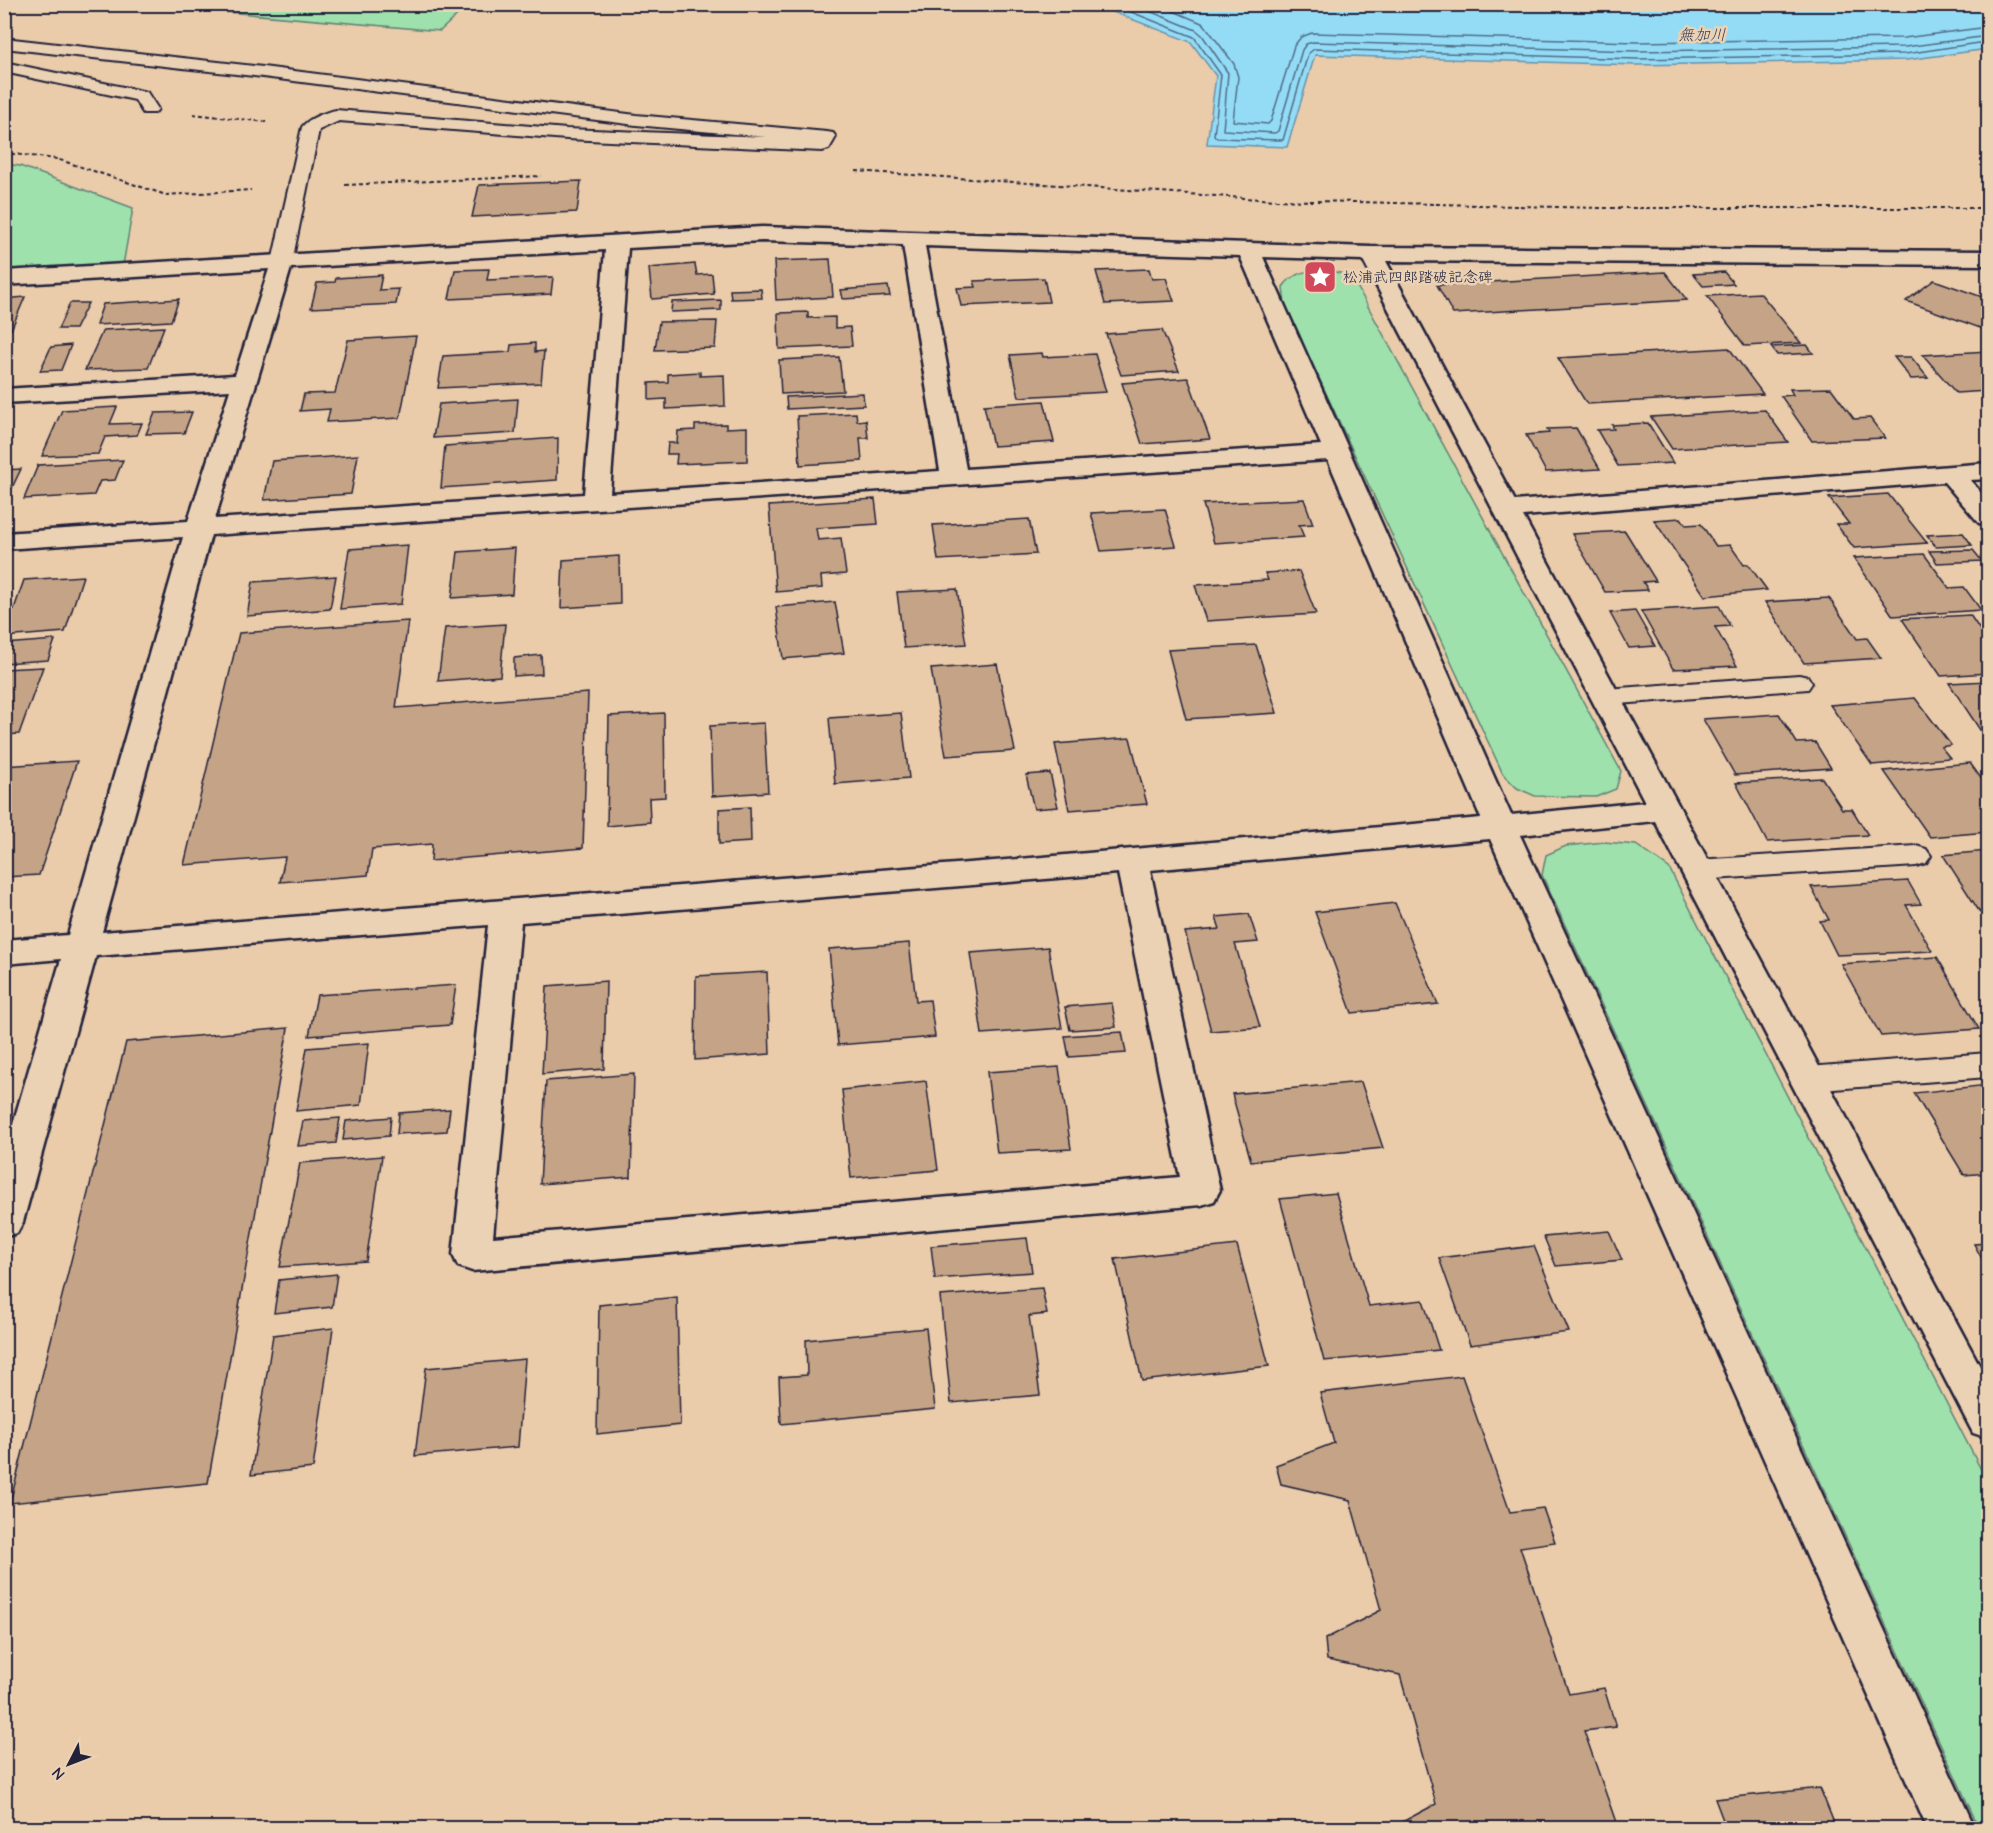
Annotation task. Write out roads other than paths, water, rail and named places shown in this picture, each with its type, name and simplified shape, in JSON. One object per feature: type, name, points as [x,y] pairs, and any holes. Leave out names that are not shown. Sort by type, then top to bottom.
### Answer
[{"type":"street","points":[[4,278],[762,234],[1371,254],[1989,258]]},
{"type":"street","points":[[913,238],[954,476]]},
{"type":"street","points":[[596,503],[617,243]]},
{"type":"street","points":[[1249,251],[1501,828],[1951,1828]]},
{"type":"street","points":[[1371,254],[1989,1420]]},
{"type":"street","points":[[4,1222],[199,530],[282,262]]},
{"type":"street","points":[[4,396],[245,382]]},
{"type":"street","points":[[4,541],[199,530],[954,476],[1337,452]]},
{"type":"street","points":[[1507,509],[1989,471]]},
{"type":"street","points":[[1952,475],[1989,518]]},
{"type":"street","points":[[4,952],[506,910],[1132,862],[1501,828],[1665,810]]},
{"type":"street","points":[[506,910],[472,1255],[1201,1190],[1132,862]]},
{"type":"lane","points":[[4,43],[263,72],[636,120],[827,136],[822,145],[567,134],[336,115],[310,127],[282,262]]},
{"type":"lane","points":[[4,67],[141,96],[149,109]]},
{"type":"lane","points":[[1606,697],[1799,683]]},
{"type":"lane","points":[[1697,870],[1916,856]]},
{"type":"lane","points":[[1808,1079],[1989,1065]]},
{"type":"water","name":"無加川","points":[[1095,5],[1988,5],[1988,49],[1906,60],[1637,65],[1315,55],[1287,147],[1207,144],[1216,76],[1191,42]]},
{"type":"place","name":"松浦武四郎踏破記念碑","points":[[1320,277]]}]
